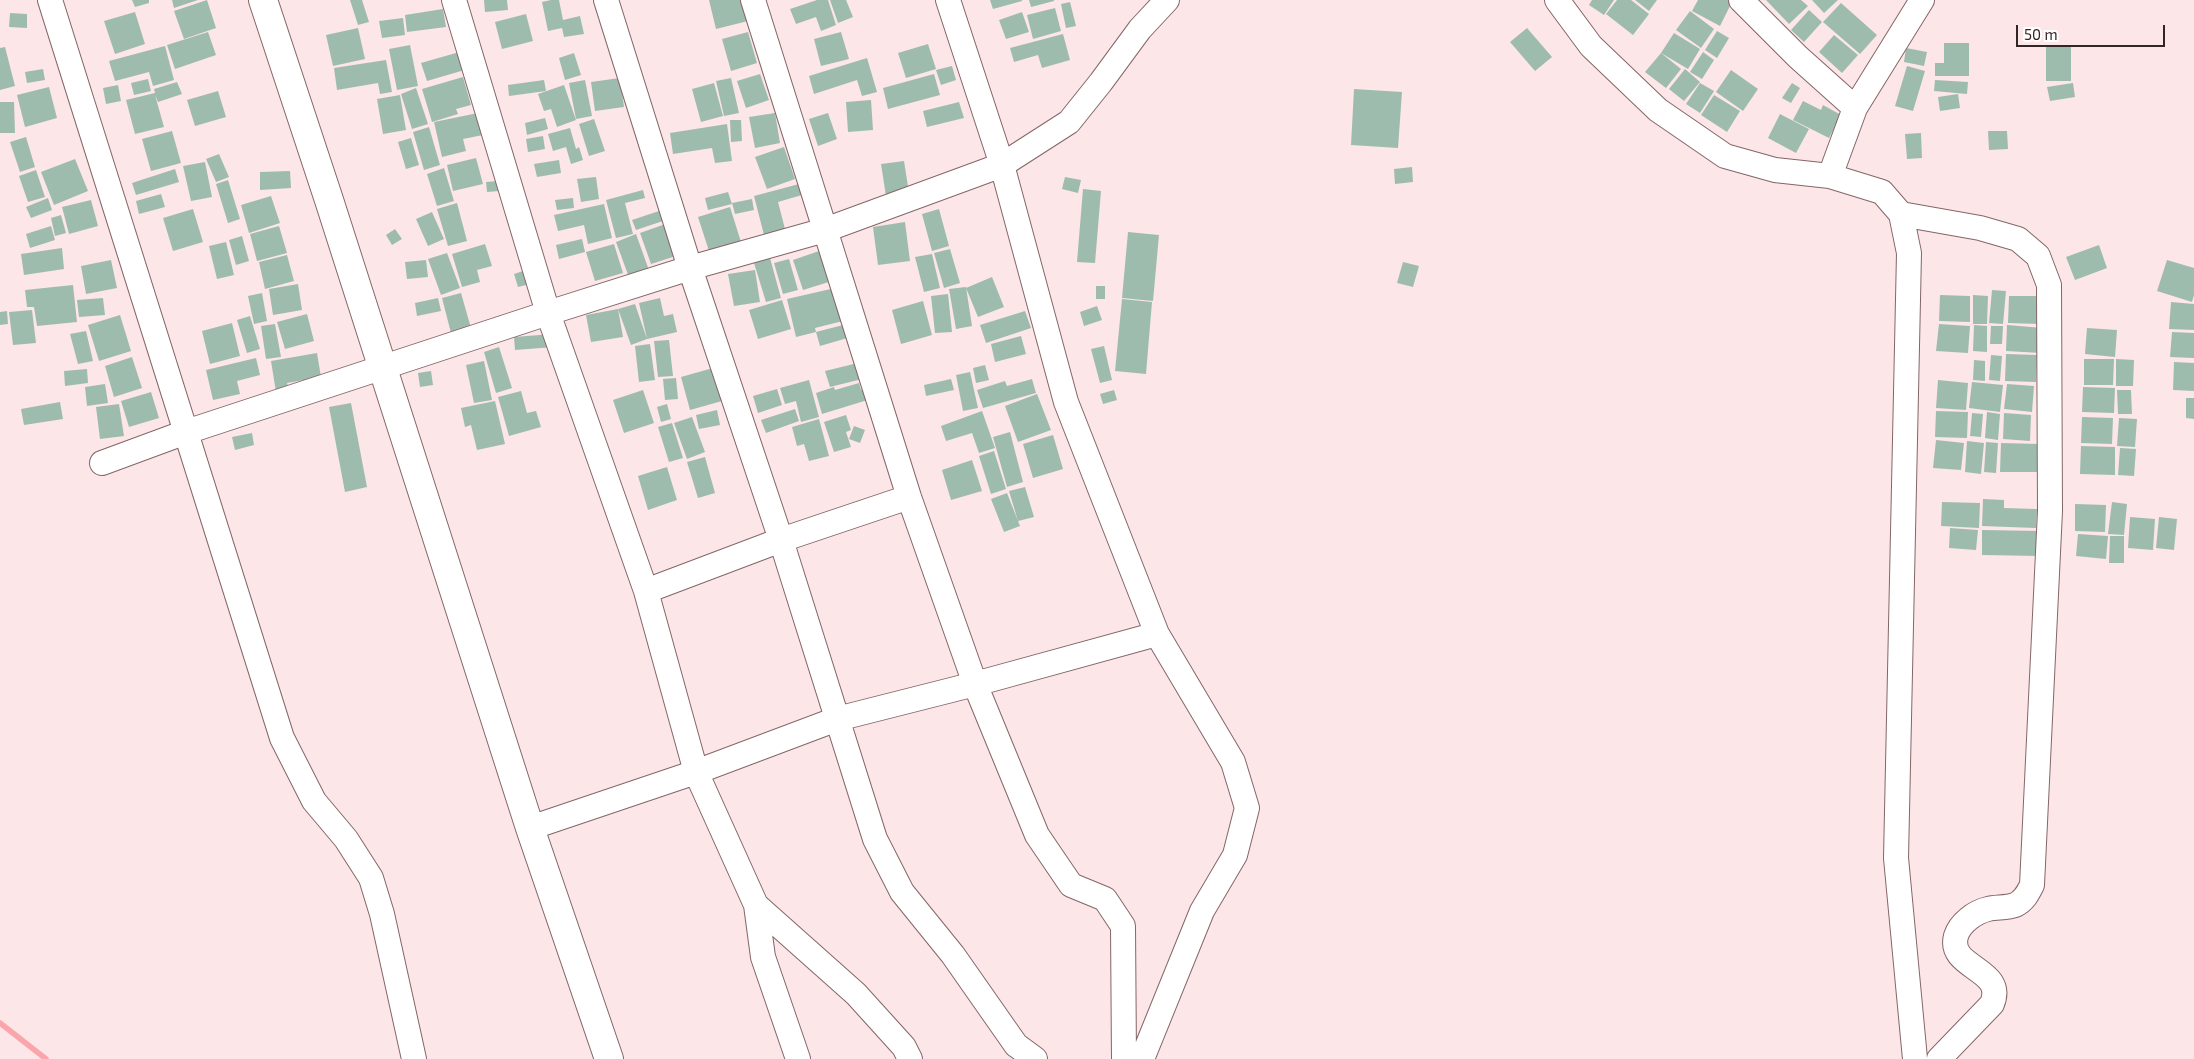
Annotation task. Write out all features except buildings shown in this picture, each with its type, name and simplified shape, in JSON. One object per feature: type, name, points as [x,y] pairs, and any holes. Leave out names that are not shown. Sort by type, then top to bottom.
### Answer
[{"type":"street","points":[[50,0],[282,738],[314,801],[346,839],[371,878],[382,914],[414,1059]]},
{"type":"street","points":[[263,0],[530,828],[609,1059]]},
{"type":"street","points":[[454,0],[548,312],[646,591],[696,772],[756,905],[763,958],[798,1059]]},
{"type":"street","points":[[606,0],[690,268],[781,540],[875,839],[902,892],[953,955],[1016,1045],[1035,1059]]},
{"type":"street","points":[[753,0],[909,496],[975,684],[1037,835],[1071,885],[1105,899],[1123,926],[1124,1059]]},
{"type":"street","points":[[948,0],[1002,165],[1066,402],[1158,634],[1233,762],[1247,808],[1235,855],[1202,911],[1142,1059]]},
{"type":"street","points":[[102,463],[186,432],[548,312],[690,268],[825,230],[1002,165],[1069,122],[1102,82],[1140,29],[1167,0]]},
{"type":"street","points":[[1557,0],[1591,46],[1652,103],[1725,156],[1775,170],[1830,176],[1882,192],[1901,214],[1909,253],[1896,858],[1915,1059]]},
{"type":"street","points":[[1741,0],[1798,58],[1855,108]]},
{"type":"street","points":[[1830,176],[1855,108],[1922,0]]},
{"type":"street","points":[[1901,214],[1980,228],[2018,239],[2038,256],[2049,285],[2050,511],[2032,885],[2026,897],[2014,905],[1986,909],[1962,924],[1956,935],[1955,945],[1961,958],[1982,972],[1994,985],[1996,996],[1992,1004],[1939,1059]]},
{"type":"street","points":[[646,591],[781,540],[909,496]]},
{"type":"street","points":[[530,828],[696,772],[837,719],[1158,634]]},
{"type":"street","points":[[756,905],[856,994],[904,1047],[910,1059]]},
{"type":"waterway","points":[[0,1023],[46,1059]]}]
